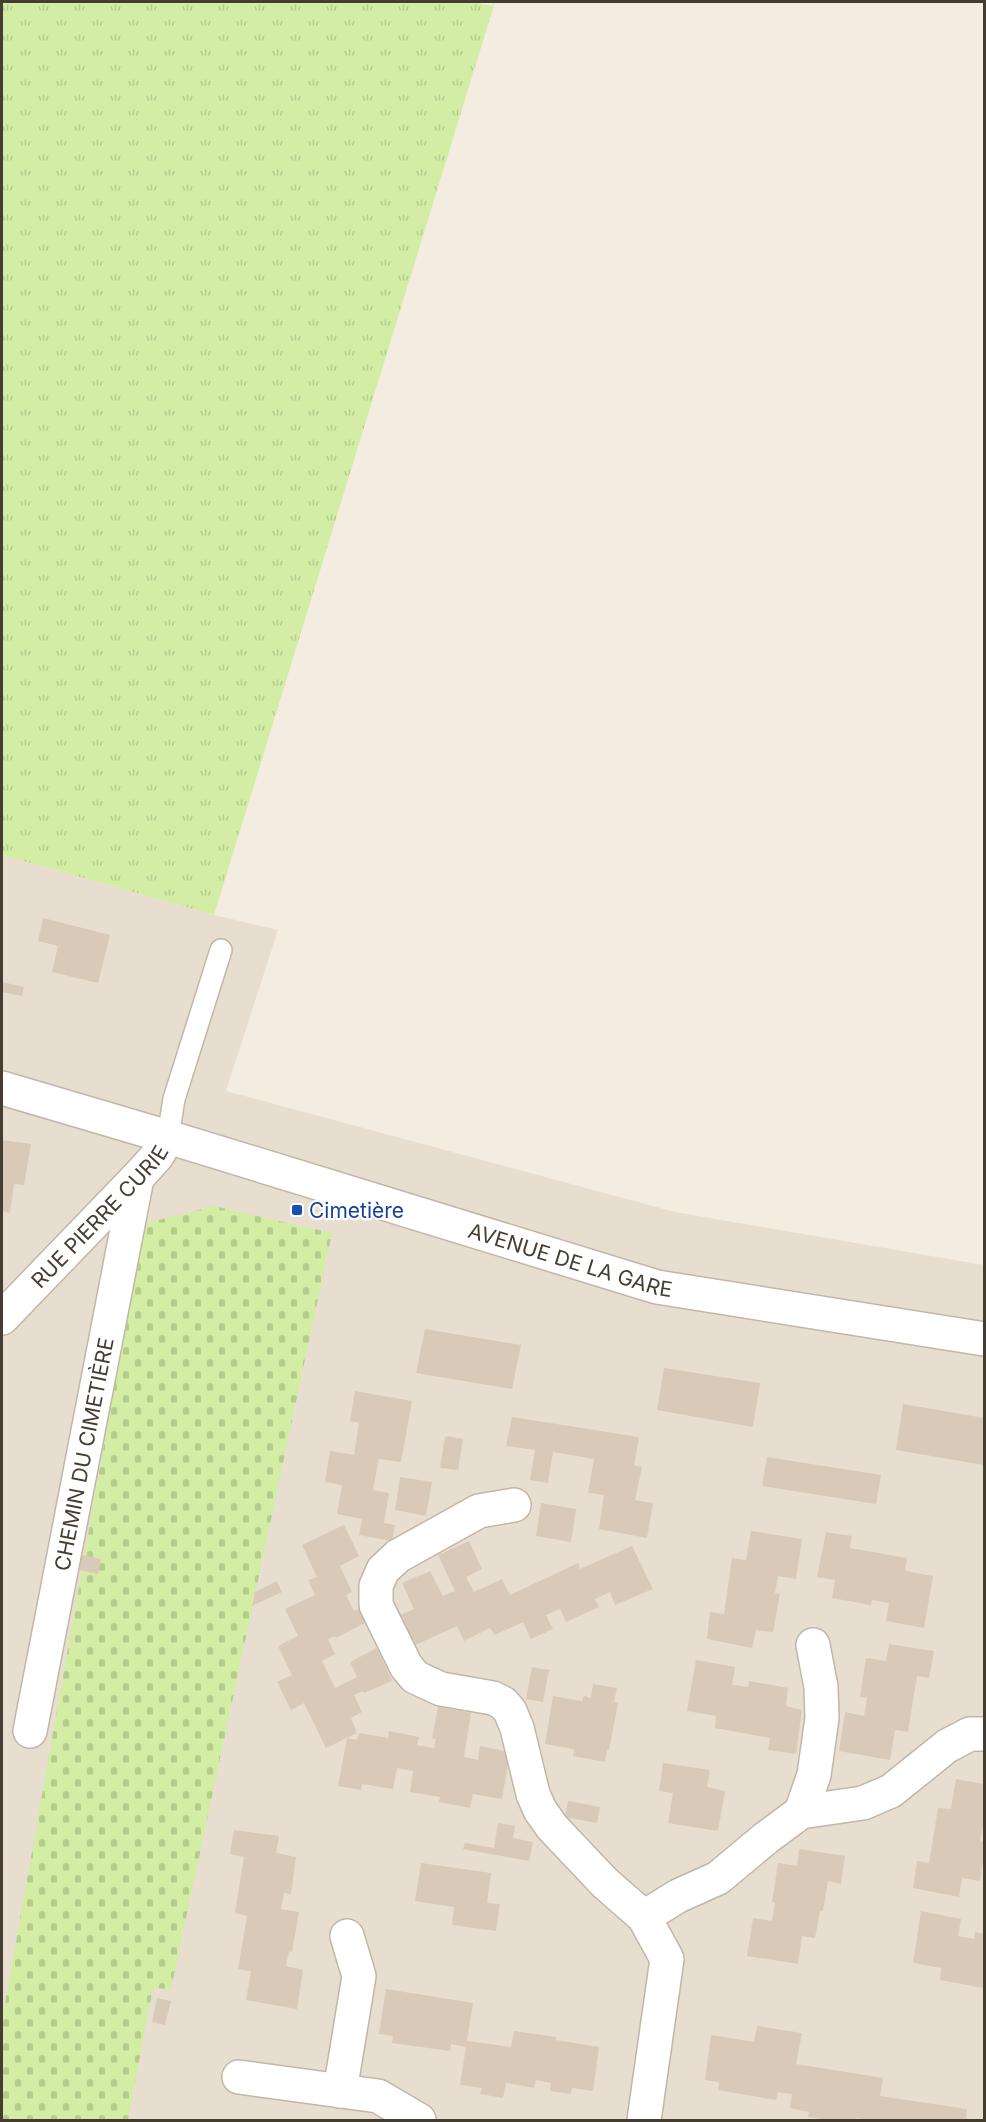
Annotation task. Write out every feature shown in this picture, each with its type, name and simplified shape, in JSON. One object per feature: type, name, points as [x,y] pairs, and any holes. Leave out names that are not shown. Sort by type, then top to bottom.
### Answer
[{"type":"street","name":"AVENUE DE LA GARE","points":[[2,1088],[657,1287],[984,1339]]},
{"type":"street","name":"RUE PIERRE CURIE","points":[[2,1318],[137,1178],[157,1156],[168,1137]]},
{"type":"street","name":"CHEMIN DU CIMETIÈRE","points":[[30,1731],[137,1178]]},
{"type":"street","points":[[514,1505],[480,1511],[398,1556],[383,1570],[376,1586],[376,1605],[406,1666],[415,1677],[441,1689],[494,1698],[510,1711],[517,1728],[533,1794],[540,1810],[552,1827],[605,1883],[644,1917],[667,1959],[644,2121]]},
{"type":"street","points":[[801,1812],[814,1775],[822,1718],[820,1687],[813,1645]]},
{"type":"street","points":[[644,1917],[678,1896],[718,1878],[801,1812],[863,1803],[882,1795],[891,1791],[947,1746],[970,1734],[984,1734]]},
{"type":"street","points":[[340,2091],[359,1976],[347,1936]]},
{"type":"street","points":[[239,2077],[378,2096],[419,2121]]},
{"type":"lane","points":[[168,1137],[174,1099],[221,950]]},
{"type":"shaded area","points":[[2,855],[214,915],[278,930],[226,1091],[675,1212],[984,1265],[984,2120],[2,2120]]},
{"type":"green space","points":[[2,2],[473,2],[493,6],[492,2],[495,2],[214,915],[2,855]]},
{"type":"green space","points":[[214,1206],[332,1233],[171,1989],[153,1988],[128,2120],[2,2120],[2,2021],[143,1224]]},
{"type":"building","points":[[43,918],[110,935],[98,983],[52,972],[58,946],[38,941]]},
{"type":"building","points":[[2,982],[24,987],[22,996],[2,992]]},
{"type":"building","points":[[2,1140],[31,1144],[24,1185],[14,1184],[10,1213],[2,1211]]},
{"type":"building","points":[[425,1329],[521,1345],[512,1389],[416,1373]]},
{"type":"building","points":[[664,1368],[760,1383],[753,1427],[657,1410]]},
{"type":"building","points":[[355,1391],[412,1401],[401,1462],[379,1459],[373,1490],[389,1493],[384,1523],[395,1525],[392,1541],[359,1535],[362,1519],[337,1514],[342,1485],[325,1482],[330,1451],[354,1455],[359,1423],[350,1421]]},
{"type":"building","points":[[903,1404],[984,1418],[984,1465],[896,1450]]},
{"type":"building","points":[[512,1417],[639,1437],[634,1465],[642,1467],[635,1500],[653,1503],[647,1538],[599,1529],[604,1495],[588,1493],[594,1459],[553,1452],[548,1483],[530,1480],[535,1450],[506,1446]]},
{"type":"building","points":[[445,1437],[463,1439],[458,1470],[440,1468]]},
{"type":"building","points":[[767,1457],[881,1475],[876,1504],[762,1486]]},
{"type":"building","points":[[400,1477],[432,1482],[426,1516],[395,1510]]},
{"type":"building","points":[[541,1503],[576,1509],[571,1542],[536,1536]]},
{"type":"building","points":[[344,1525],[359,1556],[340,1566],[352,1592],[346,1595],[354,1611],[359,1609],[365,1623],[336,1638],[335,1636],[328,1639],[335,1654],[322,1661],[335,1688],[357,1677],[350,1662],[377,1648],[392,1681],[354,1695],[362,1712],[351,1718],[357,1733],[326,1748],[304,1703],[291,1710],[277,1682],[292,1675],[278,1646],[298,1636],[285,1609],[315,1595],[308,1580],[317,1577],[302,1545]]},
{"type":"building","points":[[751,1531],[802,1539],[796,1579],[778,1576],[775,1593],[780,1594],[773,1632],[756,1630],[752,1648],[707,1639],[710,1612],[724,1614],[732,1558],[746,1560]]},
{"type":"building","points":[[826,1532],[852,1536],[850,1548],[907,1558],[905,1571],[933,1576],[924,1628],[886,1621],[889,1603],[872,1600],[871,1605],[832,1598],[835,1580],[817,1577]]},
{"type":"building","points":[[469,1541],[482,1569],[466,1577],[474,1592],[502,1579],[510,1595],[578,1563],[580,1569],[632,1546],[653,1589],[615,1605],[610,1592],[595,1599],[599,1607],[566,1622],[560,1609],[546,1615],[553,1629],[531,1639],[523,1622],[495,1635],[490,1628],[464,1641],[457,1626],[413,1646],[398,1616],[414,1609],[402,1583],[430,1571],[443,1596],[455,1591],[438,1555]]},
{"type":"building","points":[[78,1554],[101,1559],[98,1574],[75,1569]]},
{"type":"building","points":[[277,1581],[282,1592],[252,1606],[255,1592]]},
{"type":"building","points":[[889,1644],[934,1651],[929,1678],[917,1676],[908,1732],[895,1730],[890,1760],[839,1751],[845,1712],[864,1716],[867,1698],[860,1697],[866,1658],[886,1661]]},
{"type":"building","points":[[696,1660],[735,1667],[732,1685],[748,1687],[749,1681],[788,1688],[786,1706],[802,1710],[796,1754],[768,1750],[770,1738],[715,1728],[716,1716],[687,1711]]},
{"type":"building","points":[[532,1667],[549,1670],[543,1702],[526,1699]]},
{"type":"building","points":[[593,1684],[617,1688],[614,1702],[618,1703],[605,1762],[573,1756],[574,1749],[545,1744],[553,1696],[582,1701],[584,1696],[591,1698]]},
{"type":"building","points":[[438,1707],[471,1713],[464,1757],[478,1760],[480,1746],[510,1752],[502,1799],[473,1794],[470,1808],[439,1802],[440,1797],[410,1792],[413,1771],[397,1768],[393,1789],[362,1784],[361,1790],[338,1786],[347,1738],[357,1740],[359,1733],[388,1738],[389,1731],[419,1737],[417,1745],[434,1748],[436,1739],[432,1738]]},
{"type":"building","points":[[663,1763],[710,1770],[707,1787],[725,1791],[718,1831],[668,1823],[673,1793],[659,1791]]},
{"type":"building","points":[[956,1779],[984,1784],[984,1825],[980,1841],[984,1842],[984,1855],[980,1881],[962,1878],[959,1897],[913,1888],[917,1861],[929,1863],[938,1808],[951,1809]]},
{"type":"building","points":[[568,1801],[600,1807],[597,1823],[565,1817]]},
{"type":"building","points":[[498,1823],[515,1826],[513,1838],[533,1842],[529,1861],[463,1849],[465,1843],[494,1848]]},
{"type":"building","points":[[234,1830],[279,1836],[276,1853],[296,1857],[291,1894],[284,1893],[281,1909],[299,1912],[292,1952],[289,1951],[286,1966],[303,1970],[297,2009],[246,2000],[251,1971],[238,1969],[247,1916],[235,1913],[244,1857],[230,1854]]},
{"type":"building","points":[[799,1849],[845,1856],[841,1884],[828,1881],[815,1938],[802,1936],[798,1964],[747,1956],[753,1918],[772,1921],[775,1903],[772,1902],[778,1863],[797,1866]]},
{"type":"building","points":[[421,1863],[491,1873],[487,1903],[500,1904],[496,1931],[452,1925],[454,1907],[415,1901]]},
{"type":"building","points":[[921,1911],[961,1919],[958,1936],[974,1939],[975,1932],[984,1934],[984,1988],[940,1980],[941,1968],[913,1963]]},
{"type":"building","points":[[386,1989],[473,2003],[467,2041],[511,2047],[514,2031],[556,2037],[556,2040],[599,2047],[593,2091],[572,2088],[571,2094],[550,2091],[551,2083],[536,2080],[534,2088],[506,2083],[503,2098],[480,2094],[482,2088],[460,2085],[466,2047],[451,2044],[450,2051],[392,2043],[393,2036],[379,2034]]},
{"type":"building","points":[[157,1998],[171,2001],[165,2025],[152,2022]]},
{"type":"building","points":[[757,2026],[802,2033],[796,2064],[883,2078],[880,2096],[967,2109],[966,2120],[856,2118],[856,2120],[830,2120],[808,2117],[809,2112],[790,2108],[792,2094],[778,2092],[776,2100],[718,2090],[719,2082],[705,2080],[711,2035],[754,2042]]},
{"type":"place","name":"Cimetière","points":[[297,1210]]}]
